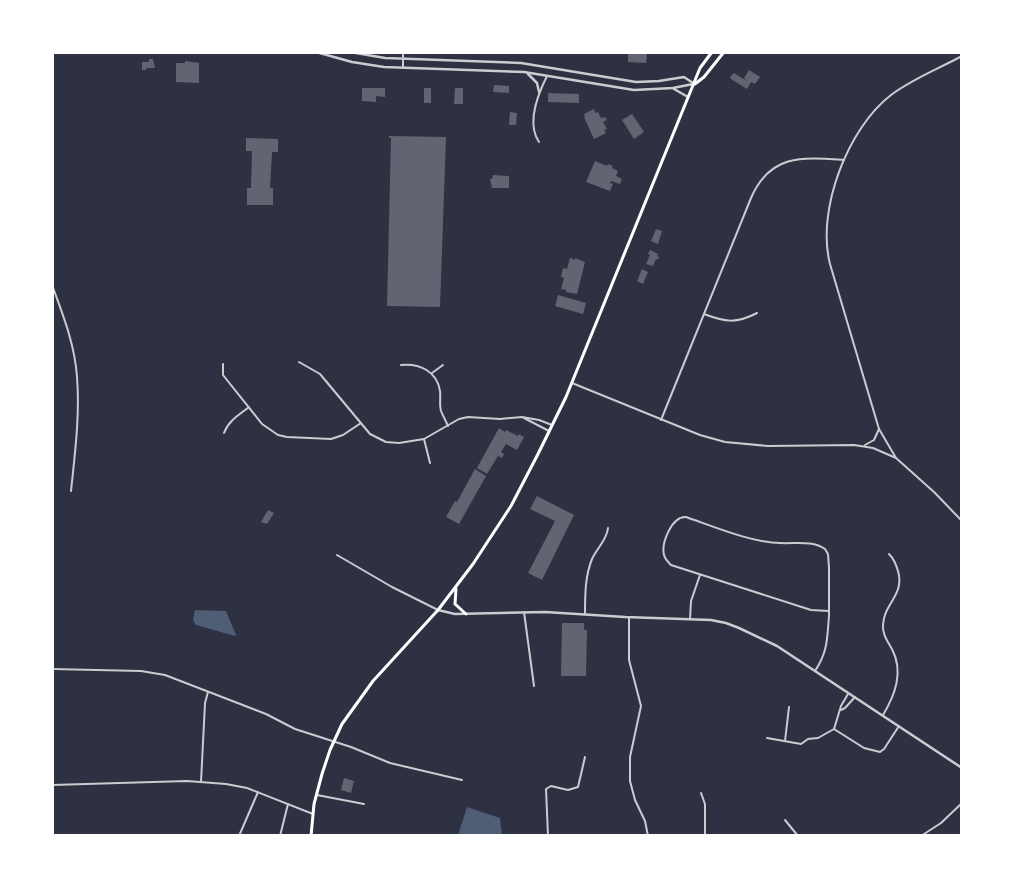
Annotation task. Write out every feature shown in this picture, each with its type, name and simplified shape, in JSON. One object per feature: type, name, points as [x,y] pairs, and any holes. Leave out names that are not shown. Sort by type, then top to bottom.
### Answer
[{"type":"main road","points":[[311,836],[316,794],[326,759],[346,717],[370,685],[456,588],[511,506],[549,432],[572,384],[700,68],[712,52]]},
{"type":"main road","points":[[694,84],[704,77],[724,52]]},
{"type":"main road","points":[[456,588],[455,602],[466,614]]},
{"type":"street","points":[[316,52],[352,62],[403,68],[524,72],[634,90],[673,88],[694,84]]},
{"type":"street","points":[[350,52],[385,58],[504,61],[560,68],[626,81],[653,82],[684,77],[694,84]]},
{"type":"street","points":[[403,52],[403,68]]},
{"type":"street","points":[[896,458],[879,429],[827,253],[827,214],[844,160],[864,124],[875,109],[901,88],[962,56]]},
{"type":"street","points":[[524,72],[534,78],[539,92]]},
{"type":"street","points":[[539,142],[534,133],[535,105],[547,76]]},
{"type":"street","points":[[673,88],[688,97]]},
{"type":"street","points":[[661,420],[759,182],[775,167],[791,160],[812,157],[844,160]]},
{"type":"street","points":[[52,285],[69,333],[77,375],[78,419],[71,491]]},
{"type":"street","points":[[704,314],[718,319],[736,321],[746,319],[757,313]]},
{"type":"street","points":[[299,362],[320,374],[370,434],[386,442],[399,443],[424,439],[459,419],[468,417],[500,419],[522,417],[552,425]]},
{"type":"street","points":[[223,364],[223,375],[262,424],[270,431],[287,437],[337,438],[350,432],[361,423]]},
{"type":"street","points":[[432,373],[442,364]]},
{"type":"street","points":[[401,365],[414,365],[432,373],[440,388],[441,410],[448,426]]},
{"type":"street","points":[[572,384],[700,435],[725,442],[748,445],[864,445],[884,452],[896,458],[934,492],[962,521]]},
{"type":"street","points":[[224,432],[226,426],[248,407]]},
{"type":"street","points":[[522,417],[549,432]]},
{"type":"street","points":[[864,445],[874,440],[879,429]]},
{"type":"street","points":[[424,439],[430,463]]},
{"type":"street","points":[[816,671],[826,650],[829,612],[828,554],[826,549],[819,545],[769,543],[686,517],[679,518],[672,524],[664,550],[664,556],[671,565],[811,610],[829,612]]},
{"type":"street","points":[[585,614],[588,573],[592,559],[608,533],[608,528]]},
{"type":"street","points":[[883,715],[894,694],[898,673],[895,654],[885,635],[883,625],[885,614],[900,585],[898,569],[889,554]]},
{"type":"street","points":[[338,555],[392,587],[438,610],[450,613],[524,612],[630,618],[690,619],[721,622],[745,630],[771,643],[816,671],[962,768]]},
{"type":"street","points":[[690,619],[692,601],[700,575]]},
{"type":"street","points":[[524,612],[534,686]]},
{"type":"street","points":[[630,618],[630,660],[641,706],[630,757],[629,773],[633,794],[645,822],[648,836]]},
{"type":"street","points":[[52,670],[152,672],[266,714],[295,729],[334,741],[390,764],[462,780]]},
{"type":"street","points":[[201,782],[205,703],[208,692]]},
{"type":"street","points":[[767,738],[801,744],[808,739],[818,738],[834,729],[841,706],[849,693]]},
{"type":"street","points":[[841,710],[855,697]]},
{"type":"street","points":[[785,741],[789,708]]},
{"type":"street","points":[[834,729],[864,748],[880,752],[899,726]]},
{"type":"street","points":[[548,836],[546,789],[550,786],[568,790],[578,787],[584,757]]},
{"type":"street","points":[[52,785],[201,782],[237,786],[258,792],[313,814]]},
{"type":"street","points":[[239,836],[258,792]]},
{"type":"street","points":[[701,793],[705,804],[705,836]]},
{"type":"street","points":[[316,794],[364,804]]},
{"type":"street","points":[[922,836],[941,823],[962,803]]},
{"type":"street","points":[[280,836],[288,804]]},
{"type":"street","points":[[541,807],[546,807]]},
{"type":"street","points":[[785,820],[798,836]]},
{"type":"water","points":[[195,610],[226,611],[236,635],[196,625],[193,620]]},
{"type":"water","points":[[467,807],[500,818],[502,835],[458,835]]},
{"type":"building","points":[[640,52],[647,54],[646,63],[628,62],[628,53]]},
{"type":"building","points":[[149,59],[153,59],[155,68],[142,70],[142,62],[149,62]]},
{"type":"building","points":[[185,61],[199,63],[199,83],[176,82],[176,63],[185,63]]},
{"type":"building","points":[[749,70],[760,77],[755,84],[751,82],[747,89],[730,77],[734,73],[747,81],[744,78]]},
{"type":"building","points":[[494,85],[509,86],[509,93],[493,92]]},
{"type":"building","points":[[362,88],[385,88],[385,97],[376,96],[376,102],[362,101]]},
{"type":"building","points":[[424,88],[431,88],[431,103],[424,103]]},
{"type":"building","points":[[455,88],[463,88],[463,104],[454,104]]},
{"type":"building","points":[[548,93],[579,94],[579,103],[548,102]]},
{"type":"building","points":[[594,109],[595,113],[598,112],[601,118],[605,117],[607,120],[603,122],[607,129],[604,130],[606,133],[594,139],[584,114]]},
{"type":"building","points":[[510,112],[517,113],[516,125],[509,125]]},
{"type":"building","points":[[632,114],[644,132],[634,139],[622,120]]},
{"type":"building","points":[[389,136],[446,137],[440,307],[387,306],[391,138]]},
{"type":"building","points":[[246,138],[278,139],[278,152],[272,152],[270,188],[273,188],[273,205],[247,205],[247,188],[251,188],[252,151],[246,151]]},
{"type":"building","points":[[595,161],[607,166],[608,164],[613,166],[612,168],[618,171],[616,176],[622,179],[620,184],[611,181],[610,183],[613,184],[610,191],[586,182]]},
{"type":"building","points":[[493,175],[509,176],[509,188],[492,188],[490,179],[492,179]]},
{"type":"building","points":[[656,229],[662,231],[658,244],[651,241]]},
{"type":"building","points":[[650,250],[658,254],[657,256],[659,257],[653,266],[646,264]]},
{"type":"building","points":[[570,258],[585,262],[577,294],[561,289],[564,278],[561,277],[563,268],[567,269]]},
{"type":"building","points":[[642,269],[648,272],[643,284],[637,281]]},
{"type":"building","points":[[558,295],[586,303],[583,314],[555,306]]},
{"type":"building","points":[[499,428],[505,432],[506,430],[524,437],[517,450],[506,444],[501,452],[504,454],[502,458],[498,456],[487,474],[477,468]]},
{"type":"building","points":[[475,469],[486,476],[459,524],[446,517],[455,501],[457,502]]},
{"type":"building","points":[[537,496],[574,515],[542,580],[528,573],[555,521],[530,509]]},
{"type":"building","points":[[268,510],[274,513],[267,524],[261,522]]},
{"type":"building","points":[[562,623],[584,623],[584,630],[587,630],[586,676],[561,676]]},
{"type":"building","points":[[344,778],[354,781],[351,793],[341,790]]}]
